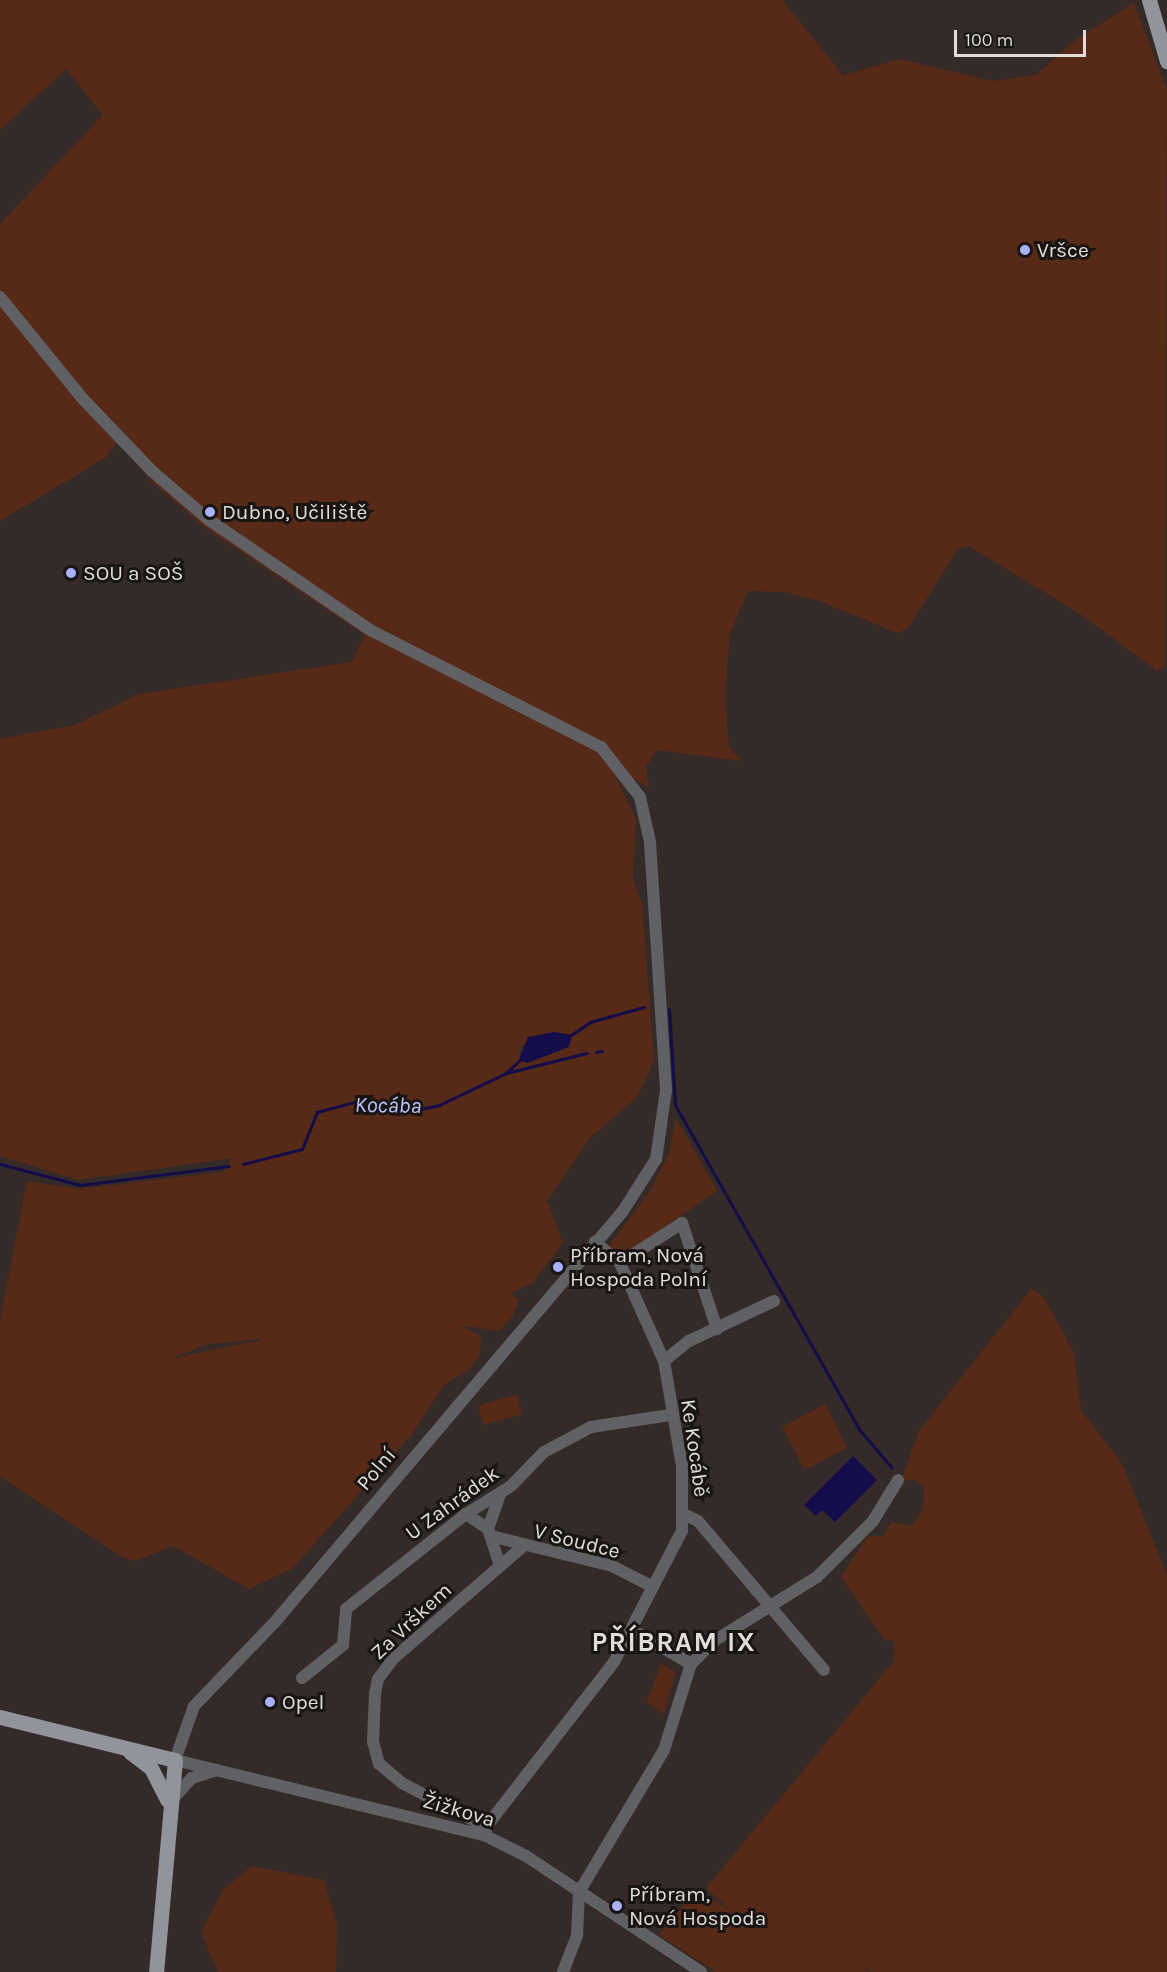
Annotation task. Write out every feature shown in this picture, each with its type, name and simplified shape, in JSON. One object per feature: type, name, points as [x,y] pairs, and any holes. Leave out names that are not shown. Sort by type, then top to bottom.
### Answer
[{"type":"main road","points":[[1149,0],[1167,61]]},
{"type":"main road","points":[[0,1717],[175,1760],[169,1806],[156,1972]]},
{"type":"main road","points":[[123,1747],[151,1768],[169,1806]]},
{"type":"street","name":"Polní","points":[[0,297],[82,398],[209,520],[372,631],[584,736],[630,778],[650,842],[666,1090],[656,1159],[623,1211],[274,1623],[194,1706],[175,1760]]},
{"type":"street","points":[[620,1263],[682,1223],[717,1329]]},
{"type":"street","name":"Ke Kocábě","points":[[486,1832],[632,1630],[675,1547],[684,1514],[682,1466],[670,1415],[664,1360],[620,1263],[595,1242]]},
{"type":"street","points":[[664,1360],[717,1329],[774,1301]]},
{"type":"street","name":"U Zahrádek","points":[[302,1678],[343,1645],[346,1609],[466,1514],[500,1494],[544,1452],[591,1426],[670,1415]]},
{"type":"street","points":[[562,1972],[577,1935],[579,1892],[664,1750],[692,1664],[714,1641],[802,1591],[859,1538],[898,1480]]},
{"type":"street","points":[[500,1494],[489,1532],[500,1565]]},
{"type":"street","name":"V Soudce","points":[[466,1514],[489,1532],[522,1547],[612,1566],[653,1587]]},
{"type":"street","points":[[684,1514],[698,1521],[824,1670]]},
{"type":"street","name":"Za Vrškem","points":[[486,1832],[402,1783],[379,1764],[373,1742],[375,1694],[378,1679],[394,1658],[522,1547]]},
{"type":"street","points":[[632,1630],[692,1664]]},
{"type":"street","name":"Žižkova","points":[[175,1760],[486,1832],[701,1972]]},
{"type":"street","points":[[169,1806],[192,1779],[218,1770]]},
{"type":"shaded area","points":[[0,0],[782,0],[843,75],[900,59],[992,81],[1036,75],[1078,38],[1134,3],[1167,90],[1165,666],[1157,671],[1082,615],[969,546],[958,549],[908,628],[898,633],[819,601],[785,592],[748,591],[730,633],[725,695],[729,747],[742,761],[657,750],[646,767],[649,788],[610,765],[636,819],[633,878],[642,904],[654,1060],[646,1079],[636,1098],[588,1140],[547,1201],[563,1243],[533,1282],[510,1294],[519,1300],[512,1317],[499,1331],[459,1325],[481,1336],[480,1354],[470,1369],[444,1385],[412,1434],[293,1568],[249,1589],[173,1546],[135,1561],[124,1558],[0,1476],[0,1320],[27,1181],[79,1189],[223,1172],[232,1158],[78,1180],[0,1156],[0,739],[75,725],[139,694],[352,662],[365,635],[204,527],[150,480],[119,441],[105,458],[0,521],[0,224],[103,115],[66,69],[0,130]],"holes":[[[521,1045],[562,1050],[527,1063],[519,1060]],[[261,1340],[169,1359],[209,1344]]]},
{"type":"shaded area","points":[[554,1032],[572,1035],[569,1047],[527,1063],[519,1060],[528,1037]]},
{"type":"shaded area","points":[[676,1118],[717,1191],[621,1257],[607,1248],[649,1193],[669,1154]]},
{"type":"shaded area","points":[[1032,1288],[1045,1299],[1074,1353],[1081,1410],[1122,1464],[1167,1575],[1167,1972],[872,1972],[863,1965],[869,1972],[716,1972],[659,1935],[697,1889],[731,1911],[706,1888],[894,1661],[894,1641],[885,1640],[841,1577],[868,1536],[883,1536],[891,1522],[912,1526],[923,1510],[924,1488],[915,1479],[901,1481],[919,1431]]},
{"type":"shaded area","points":[[517,1394],[522,1414],[483,1425],[478,1406]]},
{"type":"shaded area","points":[[825,1404],[847,1448],[805,1470],[782,1427]]},
{"type":"shaded area","points":[[853,1456],[877,1480],[835,1522],[822,1510],[816,1516],[804,1505]]},
{"type":"shaded area","points":[[661,1664],[675,1672],[664,1714],[647,1702]]},
{"type":"shaded area","points":[[252,1866],[324,1880],[337,1925],[336,1972],[218,1972],[201,1932],[223,1890]]},
{"type":"waterway","points":[[568,1037],[590,1022],[644,1007]]},
{"type":"waterway","points":[[669,1009],[675,1105],[859,1429],[892,1468]]},
{"type":"waterway","name":"Kocába","points":[[596,1052],[602,1051]]},
{"type":"waterway","name":"Kocába","points":[[243,1164],[302,1149],[317,1112],[355,1102],[416,1110],[439,1105],[506,1073],[587,1053]]},
{"type":"waterway","points":[[507,1072],[522,1058]]},
{"type":"waterway","name":"Kocába","points":[[0,1164],[80,1185],[229,1166]]},
{"type":"place","name":"Vršce","points":[[1025,250]]},
{"type":"place","name":"Dubno, Učiliště","points":[[210,512]]},
{"type":"place","name":"SOU a SOŠ","points":[[71,573]]},
{"type":"place","name":"Příbram, Nová Hospoda Polní","points":[[558,1267]]},
{"type":"place","name":"Opel","points":[[270,1702]]},
{"type":"place","name":"Příbram, Nová Hospoda","points":[[617,1906]]},
{"type":"district","name":"PŘÍBRAM IX","points":[[674,1643]]}]
